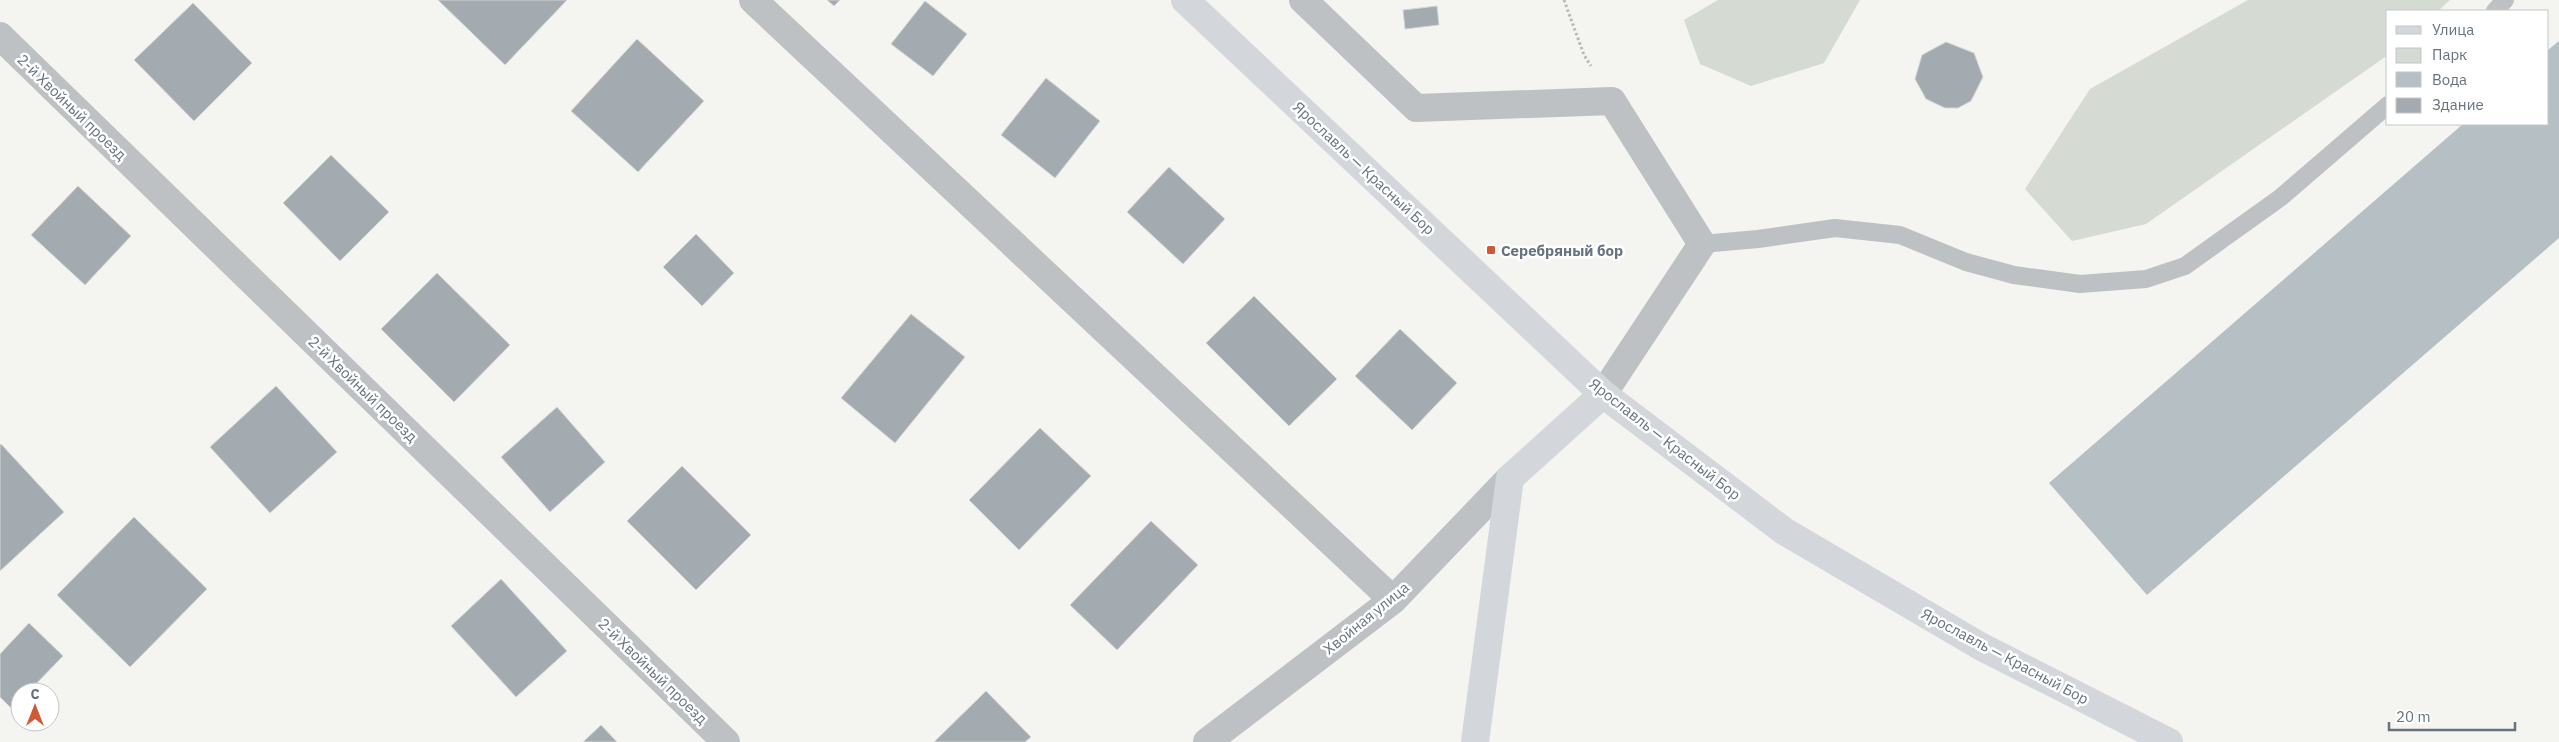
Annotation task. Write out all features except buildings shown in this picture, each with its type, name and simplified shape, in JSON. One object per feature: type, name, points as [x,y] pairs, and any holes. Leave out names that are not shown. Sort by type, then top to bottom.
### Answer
[{"type":"street","points":[[753,0],[1393,600]]},
{"type":"street","name":"Ярославль — Красный Бор","points":[[1185,0],[1603,394],[1784,531],[1980,646],[2170,742]]},
{"type":"street","points":[[1303,0],[1416,108],[1612,100],[1702,244],[1603,394],[1510,478],[1476,742]]},
{"type":"street","name":"2-й Хвойный проезд","points":[[0,36],[726,742]]},
{"type":"street","name":"Хвойная улица","points":[[1207,742],[1393,600],[1510,478]]},
{"type":"lane","points":[[2496,10],[2505,0]]},
{"type":"lane","points":[[1702,244],[1758,239],[1835,228],[1900,235],[1966,262],[2014,275],[2080,284],[2146,279],[2185,266],[2280,198],[2386,108]]},
{"type":"path","points":[[1564,0],[1584,55],[1612,100]]},
{"type":"green space","points":[[1718,0],[1860,0],[1824,63],[1751,86],[1700,64],[1684,20]]},
{"type":"green space","points":[[2248,0],[2450,0],[2439,10],[2386,10],[2386,56],[2146,224],[2072,241],[2025,189],[2090,89]]},
{"type":"water","points":[[2559,41],[2559,238],[2147,595],[2049,483],[2462,125],[2549,125],[2549,49]]},
{"type":"place","name":"Серебряный бор","points":[[1491,250]]}]
